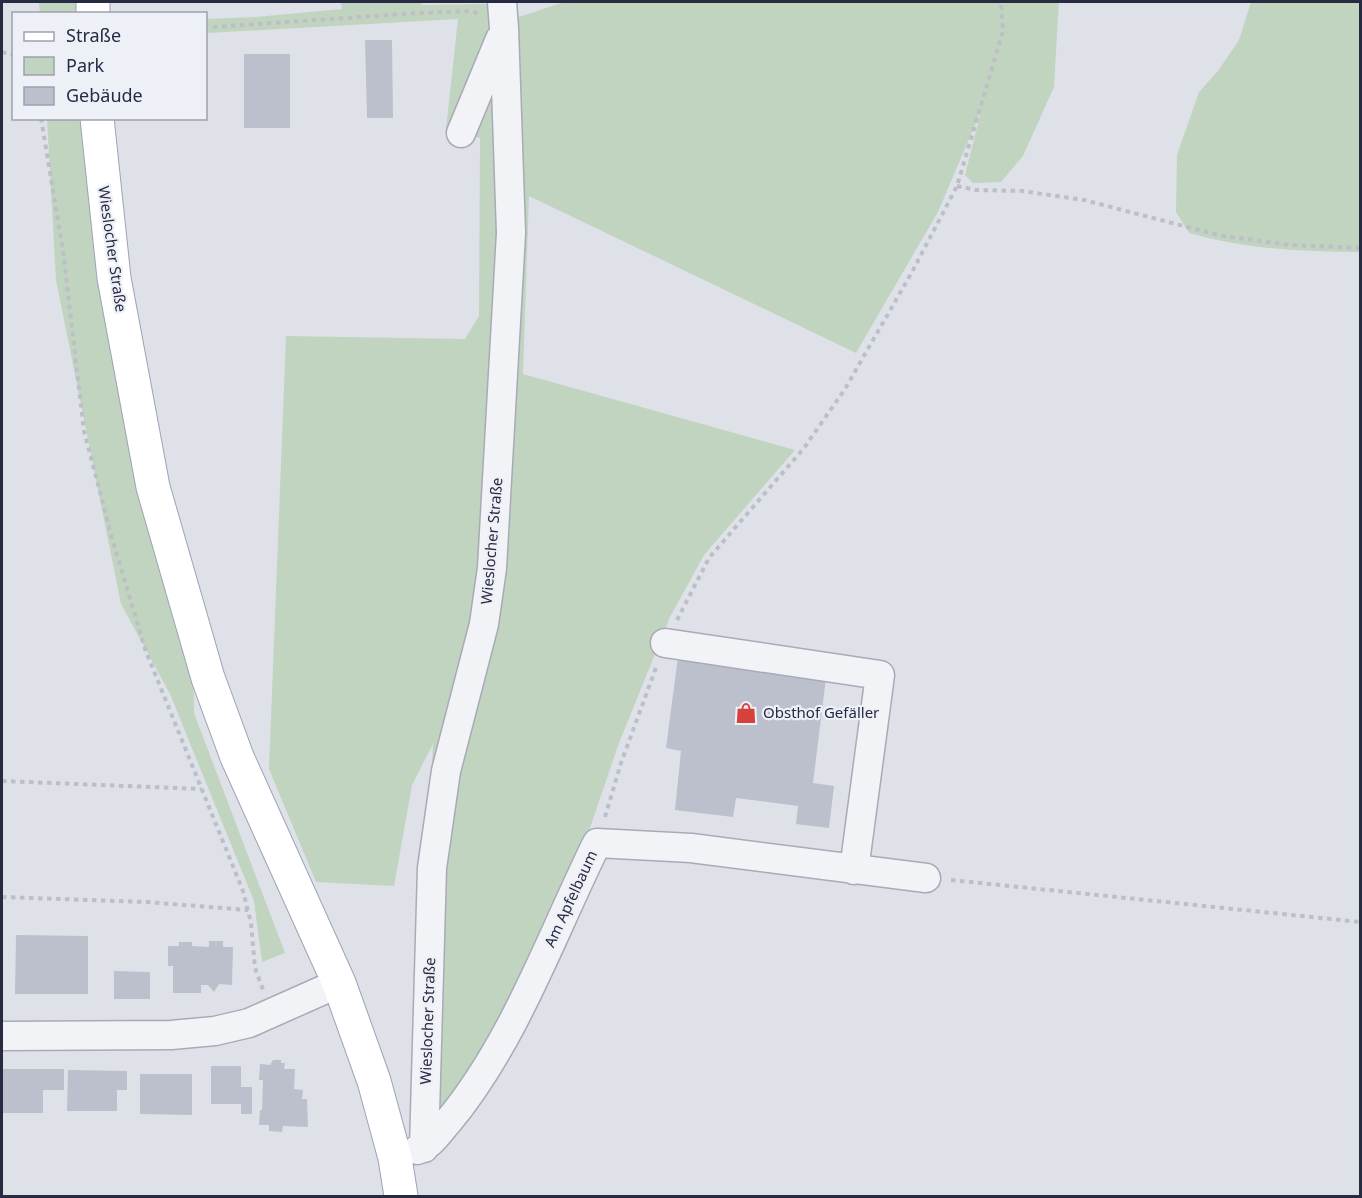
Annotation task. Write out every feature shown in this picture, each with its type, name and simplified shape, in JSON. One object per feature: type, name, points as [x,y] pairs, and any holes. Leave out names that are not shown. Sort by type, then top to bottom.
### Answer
[{"type":"main road","name":"Wieslocher Straße","points":[[97,120],[114,278],[153,488],[208,678],[237,757],[339,983],[374,1081],[410,1153],[400,1197]]},
{"type":"street","points":[[461,134],[503,15]]},
{"type":"street","name":"Wieslocher Straße","points":[[410,1153],[432,868],[446,771],[484,624],[492,568],[511,234],[503,15]]},
{"type":"street","points":[[665,643],[880,675],[854,870]]},
{"type":"street","name":"Am Apfelbaum","points":[[410,1153],[468,1098],[518,1011],[597,843],[691,848],[926,878]]},
{"type":"street","points":[[2,1036],[171,1035],[214,1031],[249,1023],[339,983]]},
{"type":"path","points":[[597,843],[621,763],[665,643],[709,558],[804,448],[845,389],[912,272],[957,186],[1003,31],[1001,2]]},
{"type":"path","points":[[213,27],[419,13],[472,11],[503,15]]},
{"type":"path","points":[[41,120],[63,251],[84,431],[112,538],[145,649],[243,891],[251,923],[255,968],[272,1013]]},
{"type":"path","points":[[957,186],[976,190],[1022,191],[1084,200],[1222,236],[1291,245],[1360,248]]},
{"type":"path","points":[[2,781],[201,789]]},
{"type":"path","points":[[926,878],[1360,922]]},
{"type":"path","points":[[2,897],[248,910]]},
{"type":"green space","points":[[39,2],[82,2],[82,12],[40,12]]},
{"type":"green space","points":[[341,2],[421,2],[422,5],[491,4],[516,18],[564,2],[1059,2],[1054,87],[1023,156],[1001,182],[973,183],[965,175],[981,111],[938,212],[856,353],[529,196],[523,374],[795,450],[704,555],[670,617],[619,743],[576,869],[491,1040],[437,1118],[417,1027],[433,744],[412,785],[394,886],[316,882],[269,769],[286,336],[465,339],[479,316],[480,138],[446,129],[458,19],[208,33],[207,19],[342,9]]},
{"type":"green space","points":[[1251,2],[1360,2],[1360,252],[1274,248],[1231,243],[1189,233],[1176,212],[1177,155],[1199,92],[1218,71],[1239,40]]},
{"type":"green space","points":[[47,120],[87,120],[193,661],[194,713],[285,953],[262,962],[254,901],[170,694],[121,604],[56,280]]},
{"type":"building","points":[[365,40],[392,40],[393,118],[367,118]]},
{"type":"building","points":[[244,54],[290,54],[290,128],[244,128]]},
{"type":"building","name":"Obsthof Gefäller","points":[[678,657],[826,678],[813,783],[834,786],[829,828],[796,824],[798,806],[736,798],[733,817],[675,810],[681,751],[666,748]]},
{"type":"building","points":[[16,935],[88,936],[88,994],[15,994]]},
{"type":"building","points":[[209,941],[223,941],[223,947],[233,947],[232,985],[219,984],[214,992],[208,985],[201,985],[201,993],[173,993],[173,966],[168,966],[168,946],[179,946],[179,942],[192,942],[192,946],[209,947]]},
{"type":"building","points":[[114,971],[150,972],[150,999],[114,999]]},
{"type":"building","points":[[273,1060],[281,1060],[281,1063],[285,1063],[284,1069],[295,1069],[294,1089],[303,1090],[302,1099],[307,1099],[308,1127],[283,1126],[282,1132],[269,1131],[269,1125],[259,1125],[263,1080],[259,1080],[260,1064],[270,1065]]},
{"type":"building","points":[[211,1066],[241,1066],[241,1087],[252,1087],[252,1114],[241,1114],[241,1104],[211,1104]]},
{"type":"building","points":[[2,1069],[64,1069],[64,1090],[43,1090],[43,1113],[2,1113]]},
{"type":"building","points":[[68,1070],[127,1071],[127,1090],[117,1090],[117,1111],[67,1111]]},
{"type":"building","points":[[140,1074],[192,1074],[192,1115],[140,1114]]},
{"type":"place","name":"Obsthof Gefäller","points":[[746,713]]}]
